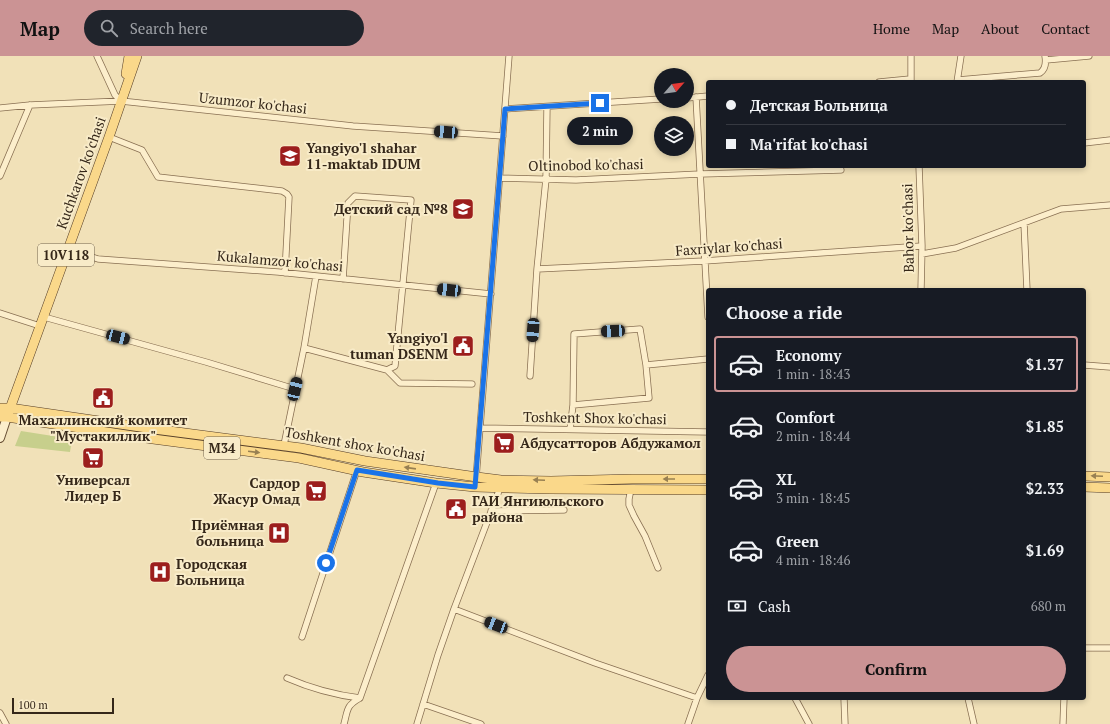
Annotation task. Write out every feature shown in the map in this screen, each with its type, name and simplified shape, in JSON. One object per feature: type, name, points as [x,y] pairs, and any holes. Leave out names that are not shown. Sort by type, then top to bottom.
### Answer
[{"type":"main road","name":"10V118","points":[[121,101],[129,56]]},
{"type":"main road","name":"10V118","points":[[121,101],[137,56]]},
{"type":"main road","name":"Kuchkarov ko'chasi","points":[[0,438],[6,414],[44,317],[121,101]]},
{"type":"main road","name":"Toshkent shox ko'chasi","points":[[0,408],[6,414],[146,438],[299,458],[357,470],[436,483],[500,488],[706,490]]},
{"type":"main road","name":"Toshkent shox ko'chasi","points":[[6,414],[154,429],[284,445],[365,461],[501,480],[551,481],[706,479]]},
{"type":"main road","points":[[1086,476],[1110,477]]},
{"type":"main road","points":[[1086,487],[1110,488]]},
{"type":"street","points":[[97,56],[115,95],[121,101]]},
{"type":"street","points":[[475,487],[481,428],[509,56]]},
{"type":"street","points":[[910,80],[911,56]]},
{"type":"street","points":[[958,80],[961,56]]},
{"type":"street","points":[[968,80],[1040,73],[1043,71],[1046,58],[1089,56]]},
{"type":"street","points":[[706,96],[696,97],[706,289]]},
{"type":"street","points":[[505,109],[654,99]]},
{"type":"street","name":"Uzumzor ko'chasi","points":[[0,108],[30,105],[121,101],[353,126],[503,136]]},
{"type":"street","points":[[0,176],[30,105]]},
{"type":"street","points":[[530,376],[537,269],[546,179],[547,107]]},
{"type":"street","points":[[109,137],[142,150],[158,177],[282,191],[287,194],[284,273]]},
{"type":"street","points":[[1086,143],[1110,140]]},
{"type":"street","name":"Bahor ko'chasi","points":[[919,168],[922,246],[921,288]]},
{"type":"street","name":"Oltinobod ko'chasi","points":[[500,178],[576,180],[700,174],[841,170]]},
{"type":"street","points":[[343,279],[348,203],[355,196],[411,200],[395,366],[387,370]]},
{"type":"street","points":[[922,254],[956,248],[1061,209],[1110,205]]},
{"type":"street","points":[[1024,223],[1027,288]]},
{"type":"street","name":"Faxriylar ko'chasi","points":[[537,269],[704,261],[922,246]]},
{"type":"street","name":"Kukalamzor ko'chasi","points":[[68,249],[98,259],[284,273],[491,294]]},
{"type":"street","points":[[284,445],[304,348],[316,276]]},
{"type":"street","points":[[0,313],[40,326]]},
{"type":"street","points":[[44,317],[206,362],[295,389]]},
{"type":"street","points":[[570,430],[573,405],[574,334],[640,329],[646,365],[649,398],[573,405]]},
{"type":"street","points":[[304,348],[387,370],[400,382],[472,384]]},
{"type":"street","points":[[646,365],[706,359]]},
{"type":"street","points":[[1086,365],[1110,367]]},
{"type":"street","name":"Toshkent Shox ko'chasi","points":[[481,428],[706,432]]},
{"type":"street","points":[[302,637],[357,470]]},
{"type":"street","points":[[344,724],[348,708],[352,703],[360,698],[436,483]]},
{"type":"street","points":[[417,724],[454,609],[500,488]]},
{"type":"street","points":[[631,489],[629,505],[645,536],[658,568]]},
{"type":"street","points":[[491,511],[564,510]]},
{"type":"street","points":[[454,609],[595,663],[697,698]]},
{"type":"street","points":[[1086,648],[1110,648]]},
{"type":"street","points":[[287,678],[320,690],[360,698]]},
{"type":"street","points":[[688,724],[697,698],[706,679]]},
{"type":"street","points":[[796,700],[809,724]]},
{"type":"street","points":[[844,700],[844,724]]},
{"type":"street","points":[[968,700],[974,724]]},
{"type":"street","points":[[1063,724],[1064,700]]},
{"type":"street","points":[[423,704],[481,724]]},
{"type":"street","points":[[0,713],[6,724]]},
{"type":"green space","points":[[21,431],[72,439],[70,452],[15,446]]},
{"type":"place","name":"Yangiyo'l shahar 11-maktab IDUM","points":[[290,156]]},
{"type":"place","name":"Детский сад №8","points":[[463,209]]},
{"type":"place","name":"Yangiyo'l tuman DSENM","points":[[463,346]]},
{"type":"place","name":"Махаллинский комитет \"Мустакиллик\"","points":[[103,398]]},
{"type":"place","name":"Абдусатторов Абдужамол","points":[[504,443]]},
{"type":"place","name":"Универсал Лидер Б","points":[[93,458]]},
{"type":"place","name":"Сардор Жасур Омад","points":[[316,491]]},
{"type":"place","name":"ГАИ Янгиюльского района","points":[[456,509]]},
{"type":"place","name":"Приёмная больница","points":[[279,533]]},
{"type":"place","name":"Городская Больница","points":[[160,572]]},
{"type":"route","points":[[326,563],[357,470],[438,483],[475,487],[477,477],[505,109],[600,103]]}]
